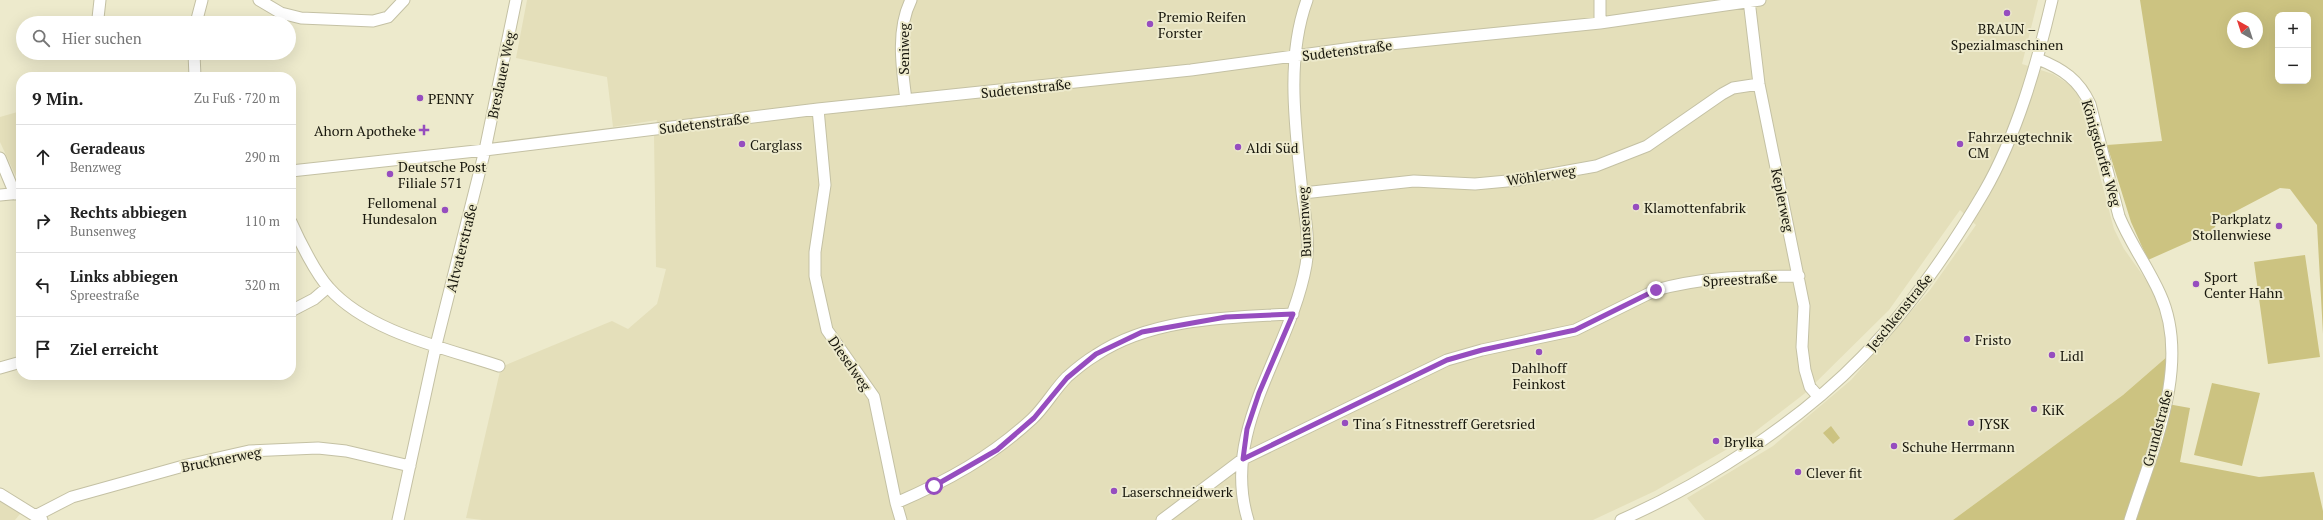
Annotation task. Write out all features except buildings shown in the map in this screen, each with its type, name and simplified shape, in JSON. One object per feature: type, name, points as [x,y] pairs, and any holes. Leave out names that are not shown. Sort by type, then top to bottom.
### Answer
[{"type":"street","points":[[98,16],[100,0]]},
{"type":"street","points":[[198,16],[202,0]]},
{"type":"street","points":[[259,0],[282,13],[293,16]]},
{"type":"street","points":[[296,17],[373,22],[388,17],[404,0]]},
{"type":"street","name":"Breslauer Weg","points":[[485,150],[516,0]]},
{"type":"street","name":"Seniweg","points":[[906,100],[901,67],[903,15],[911,0]]},
{"type":"street","name":"Bunsenweg","points":[[1248,520],[1242,498],[1243,459],[1247,429],[1259,393],[1293,314],[1301,289],[1307,258],[1307,234],[1295,106],[1296,56],[1308,0]]},
{"type":"street","points":[[1600,0],[1600,23]]},
{"type":"street","name":"Jeschkenstraße","points":[[1621,520],[1693,483],[1755,445],[1786,423],[1863,357],[1900,313],[1929,275],[1984,191],[2015,124],[2038,59],[2052,0]]},
{"type":"street","name":"Sudetenstraße","points":[[296,170],[485,150],[818,109],[1192,70],[1296,56],[1600,23],[1753,1]]},
{"type":"street","name":"Keplerweg","points":[[1753,1],[1759,84],[1804,306],[1802,347],[1805,370],[1810,386],[1818,396]]},
{"type":"street","name":"Königsdorfer Weg","points":[[2038,59],[2057,67],[2074,79],[2084,90],[2090,104],[2120,216],[2145,267]]},
{"type":"street","points":[[195,60],[196,72]]},
{"type":"street","name":"Wöhlerweg","points":[[1303,193],[1414,182],[1475,184],[1518,180],[1596,166],[1647,146],[1722,94],[1734,88],[1759,84]]},
{"type":"street","name":"Dieselweg","points":[[818,109],[825,185],[815,252],[815,276],[827,330],[874,397],[896,503],[901,520]]},
{"type":"street","name":"Altvaterstraße","points":[[398,520],[436,345],[485,150]]},
{"type":"street","points":[[0,158],[16,189]]},
{"type":"street","points":[[0,195],[16,193]]},
{"type":"street","points":[[296,231],[328,288],[354,308],[382,326],[499,366]]},
{"type":"street","name":"Grundstraße","points":[[2130,520],[2168,397],[2173,353],[2165,306],[2160,293],[2145,267]]},
{"type":"street","name":"Spreestraße","points":[[1162,520],[1243,459],[1447,360],[1482,350],[1575,330],[1656,290],[1718,277],[1799,276]]},
{"type":"street","points":[[296,309],[314,299],[328,288]]},
{"type":"street","points":[[896,503],[934,486],[997,450],[1034,418],[1067,378],[1096,354],[1142,332],[1226,317],[1293,314]]},
{"type":"street","points":[[0,368],[16,363]]},
{"type":"street","name":"Brucknerweg","points":[[40,518],[72,497],[187,465],[249,451],[318,448],[346,451],[410,466]]},
{"type":"street","points":[[0,494],[40,518]]},
{"type":"shaded area","points":[[527,0],[2038,0],[2022,64],[2053,74],[2070,85],[2079,97],[2114,229],[2124,249],[2149,284],[2159,305],[2169,355],[2123,395],[1953,520],[1705,520],[1687,498],[1773,446],[1851,380],[1930,290],[1976,225],[1960,210],[1889,310],[1804,394],[1748,437],[1655,491],[1593,520],[482,520],[466,518],[501,367],[612,321],[628,329],[657,304],[666,269],[656,267],[654,136],[657,120],[613,127],[607,77],[516,58]]},
{"type":"shaded area","points":[[2140,0],[2323,0],[2323,334],[2317,225],[2290,189],[2280,188],[2221,219],[2211,232],[2148,260],[2131,222],[2107,145],[2162,141]]},
{"type":"shaded area","points":[[16,112],[16,176],[0,142],[0,117]]},
{"type":"shaded area","points":[[2305,255],[2320,357],[2268,364],[2254,262]]},
{"type":"shaded area","points":[[2169,355],[2162,403],[2190,408],[2180,462],[2259,477],[2314,472],[2323,511],[2323,520],[1953,520],[2123,395]]},
{"type":"shaded area","points":[[2212,383],[2260,393],[2242,466],[2194,455]]},
{"type":"shaded area","points":[[1831,426],[1840,438],[1833,444],[1823,433]]},
{"type":"shaded area","points":[[0,494],[25,508],[15,520],[0,520]]},
{"type":"place","name":"BRAUN – Spezialmaschinen","points":[[2007,13]]},
{"type":"place","name":"Premio Reifen Forster","points":[[1150,24]]},
{"type":"place","name":"PENNY","points":[[420,98]]},
{"type":"place","name":"Ahorn Apotheke","points":[[424,130]]},
{"type":"place","name":"Carglass","points":[[742,144]]},
{"type":"place","name":"Fahrzeugtechnik CM","points":[[1960,144]]},
{"type":"place","name":"Aldi Süd","points":[[1238,147]]},
{"type":"place","name":"Deutsche Post Filiale 571","points":[[390,174]]},
{"type":"place","name":"Klamottenfabrik","points":[[1636,207]]},
{"type":"place","name":"Fellomenal Hundesalon","points":[[445,210]]},
{"type":"place","name":"Parkplatz Stollenwiese","points":[[2279,226]]},
{"type":"place","name":"Sport Center Hahn","points":[[2196,284]]},
{"type":"place","name":"Fristo","points":[[1967,339]]},
{"type":"place","name":"Dahlhoff Feinkost","points":[[1539,352]]},
{"type":"place","name":"Lidl","points":[[2052,355]]},
{"type":"place","name":"KiK","points":[[2034,409]]},
{"type":"place","name":"Tina´s Fitnesstreff Geretsried","points":[[1345,423]]},
{"type":"place","name":"JYSK","points":[[1971,423]]},
{"type":"place","name":"Brylka","points":[[1716,441]]},
{"type":"place","name":"Schuhe Herrmann","points":[[1894,446]]},
{"type":"place","name":"Clever fit","points":[[1798,472]]},
{"type":"place","name":"Laserschneidwerk","points":[[1114,491]]},
{"type":"route","points":[[934,486],[997,450],[1034,418],[1067,378],[1096,354],[1142,332],[1226,317],[1293,314],[1259,393],[1247,429],[1243,459],[1447,360],[1482,350],[1575,330],[1601,319],[1656,290]]}]
